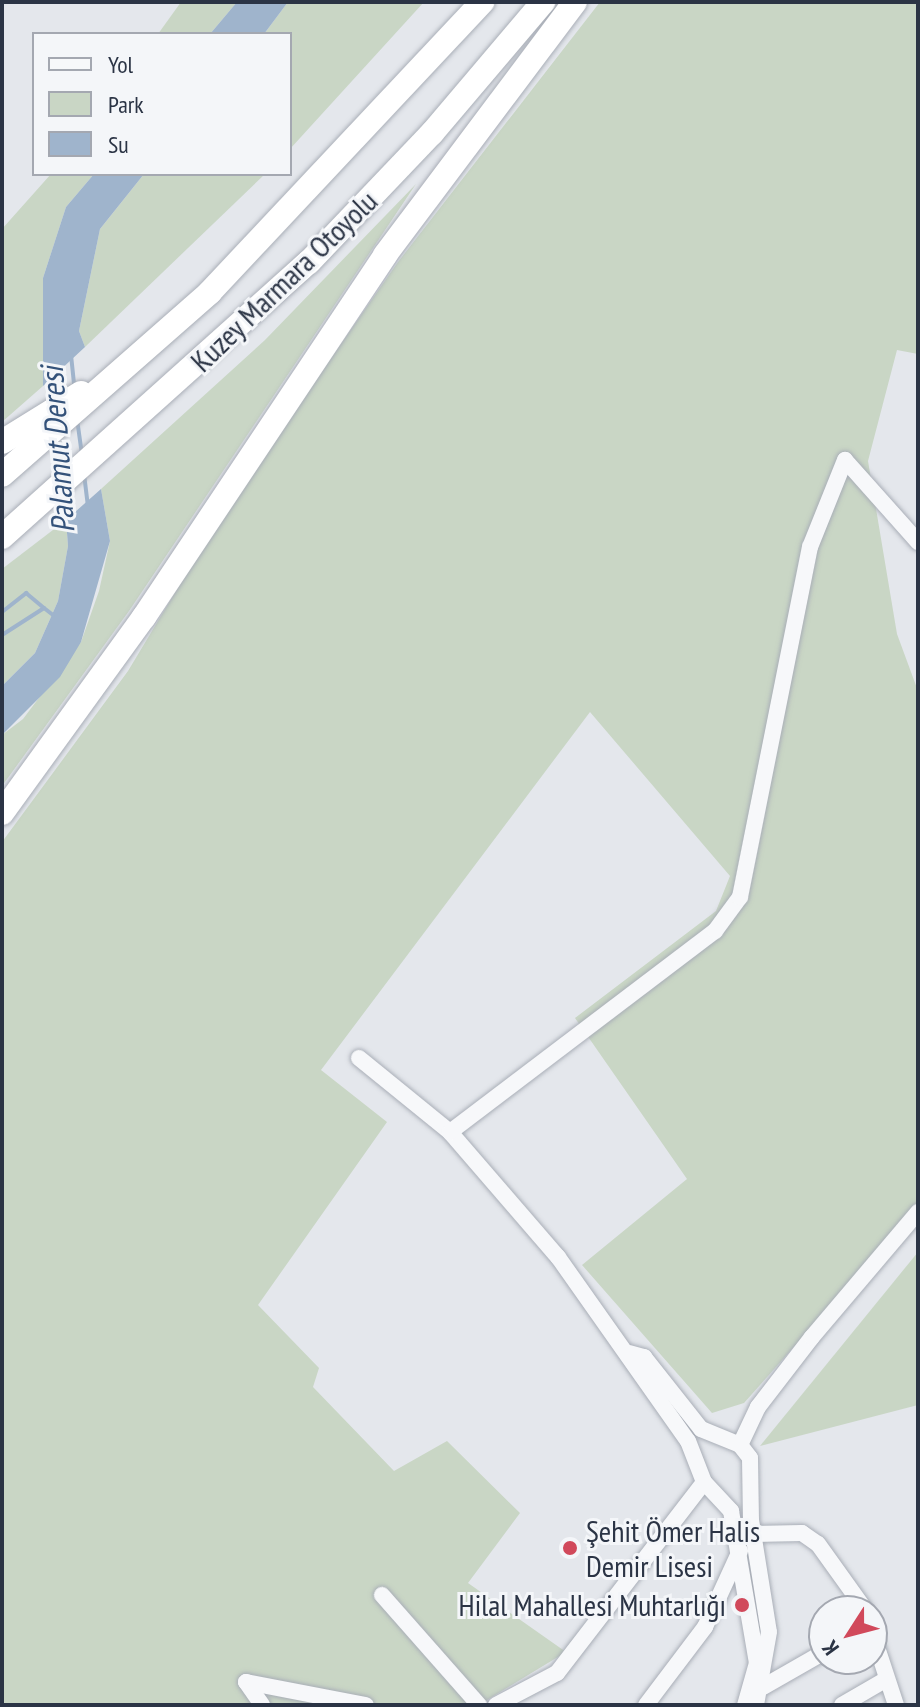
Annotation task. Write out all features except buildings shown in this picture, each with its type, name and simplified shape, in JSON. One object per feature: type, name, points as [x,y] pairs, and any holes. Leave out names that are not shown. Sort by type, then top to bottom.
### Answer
[{"type":"highway","name":"Kuzey Marmara Otoyolu","points":[[2,475],[210,292],[361,138],[482,2]]},
{"type":"highway","name":"Kuzey Marmara Otoyolu","points":[[2,537],[115,442],[309,262],[432,133],[543,2]]},
{"type":"highway","points":[[2,813],[144,617],[385,255],[575,2]]},
{"type":"highway","points":[[11,434],[121,370]]},
{"type":"street","points":[[450,1132],[715,931],[740,897],[810,547],[845,460],[918,542]]},
{"type":"street","points":[[359,1058],[450,1132],[558,1257],[629,1353],[705,1479],[731,1511],[741,1550],[757,1663],[745,1705]]},
{"type":"street","points":[[496,1705],[557,1673],[705,1479],[703,1451],[732,1442],[803,1348],[918,1212]]},
{"type":"street","points":[[629,1353],[644,1357],[701,1429],[732,1442],[750,1458],[753,1534],[769,1632],[763,1687],[756,1705]]},
{"type":"street","points":[[705,1479],[729,1492],[750,1476]]},
{"type":"street","points":[[753,1534],[802,1533],[818,1544],[855,1595]]},
{"type":"street","points":[[646,1705],[705,1627],[741,1550]]},
{"type":"street","points":[[382,1595],[479,1705]]},
{"type":"street","points":[[763,1687],[808,1661]]},
{"type":"street","points":[[884,1675],[896,1705]]},
{"type":"street","points":[[842,1705],[885,1680]]},
{"type":"street","points":[[262,1705],[246,1682],[366,1705]]},
{"type":"green space","points":[[181,2],[237,2],[212,32],[159,32]]},
{"type":"green space","points":[[288,2],[424,2],[292,147],[292,32],[266,32]]},
{"type":"green space","points":[[600,2],[918,2],[918,354],[897,350],[868,461],[897,634],[918,691],[918,1207],[744,1403],[712,1413],[582,1265],[687,1179],[575,1018],[716,911],[730,876],[590,712],[321,1070],[387,1122],[258,1305],[319,1368],[313,1387],[394,1471],[447,1441],[520,1513],[468,1583],[566,1652],[479,1705],[2,1705],[2,842],[128,671],[221,516],[398,262]]},
{"type":"green space","points":[[49,176],[92,176],[66,207],[43,278],[43,386],[2,422],[2,229]]},
{"type":"green space","points":[[142,176],[263,176],[85,347],[79,331],[100,229]]},
{"type":"green space","points":[[416,184],[129,611],[2,786],[2,735],[23,719],[81,642],[99,591],[110,541],[101,489],[265,340]]},
{"type":"green space","points":[[66,520],[68,546],[58,601],[35,653],[2,686],[2,569]]},
{"type":"green space","points":[[918,1252],[918,1405],[760,1446]]},
{"type":"water","points":[[237,2],[288,2],[266,32],[212,32]]},
{"type":"water","points":[[92,176],[142,176],[100,229],[79,331],[85,347],[43,386],[43,278],[66,207]]},
{"type":"water","points":[[101,489],[110,541],[81,642],[60,677],[2,735],[2,686],[35,653],[58,601],[68,546],[66,520]]},
{"type":"waterway","name":"Palamut Deresi","points":[[71,355],[74,386]]},
{"type":"waterway","name":"Palamut Deresi","points":[[77,419],[82,454]]},
{"type":"waterway","name":"Palamut Deresi","points":[[84,474],[88,505]]},
{"type":"waterway","points":[[2,612],[26,593],[44,608]]},
{"type":"waterway","points":[[2,635],[44,608],[53,615]]},
{"type":"place","name":"Şehit Ömer Halis Demir Lisesi","points":[[570,1548]]},
{"type":"place","name":"Hilal Mahallesi Muhtarlığı","points":[[742,1605]]}]
